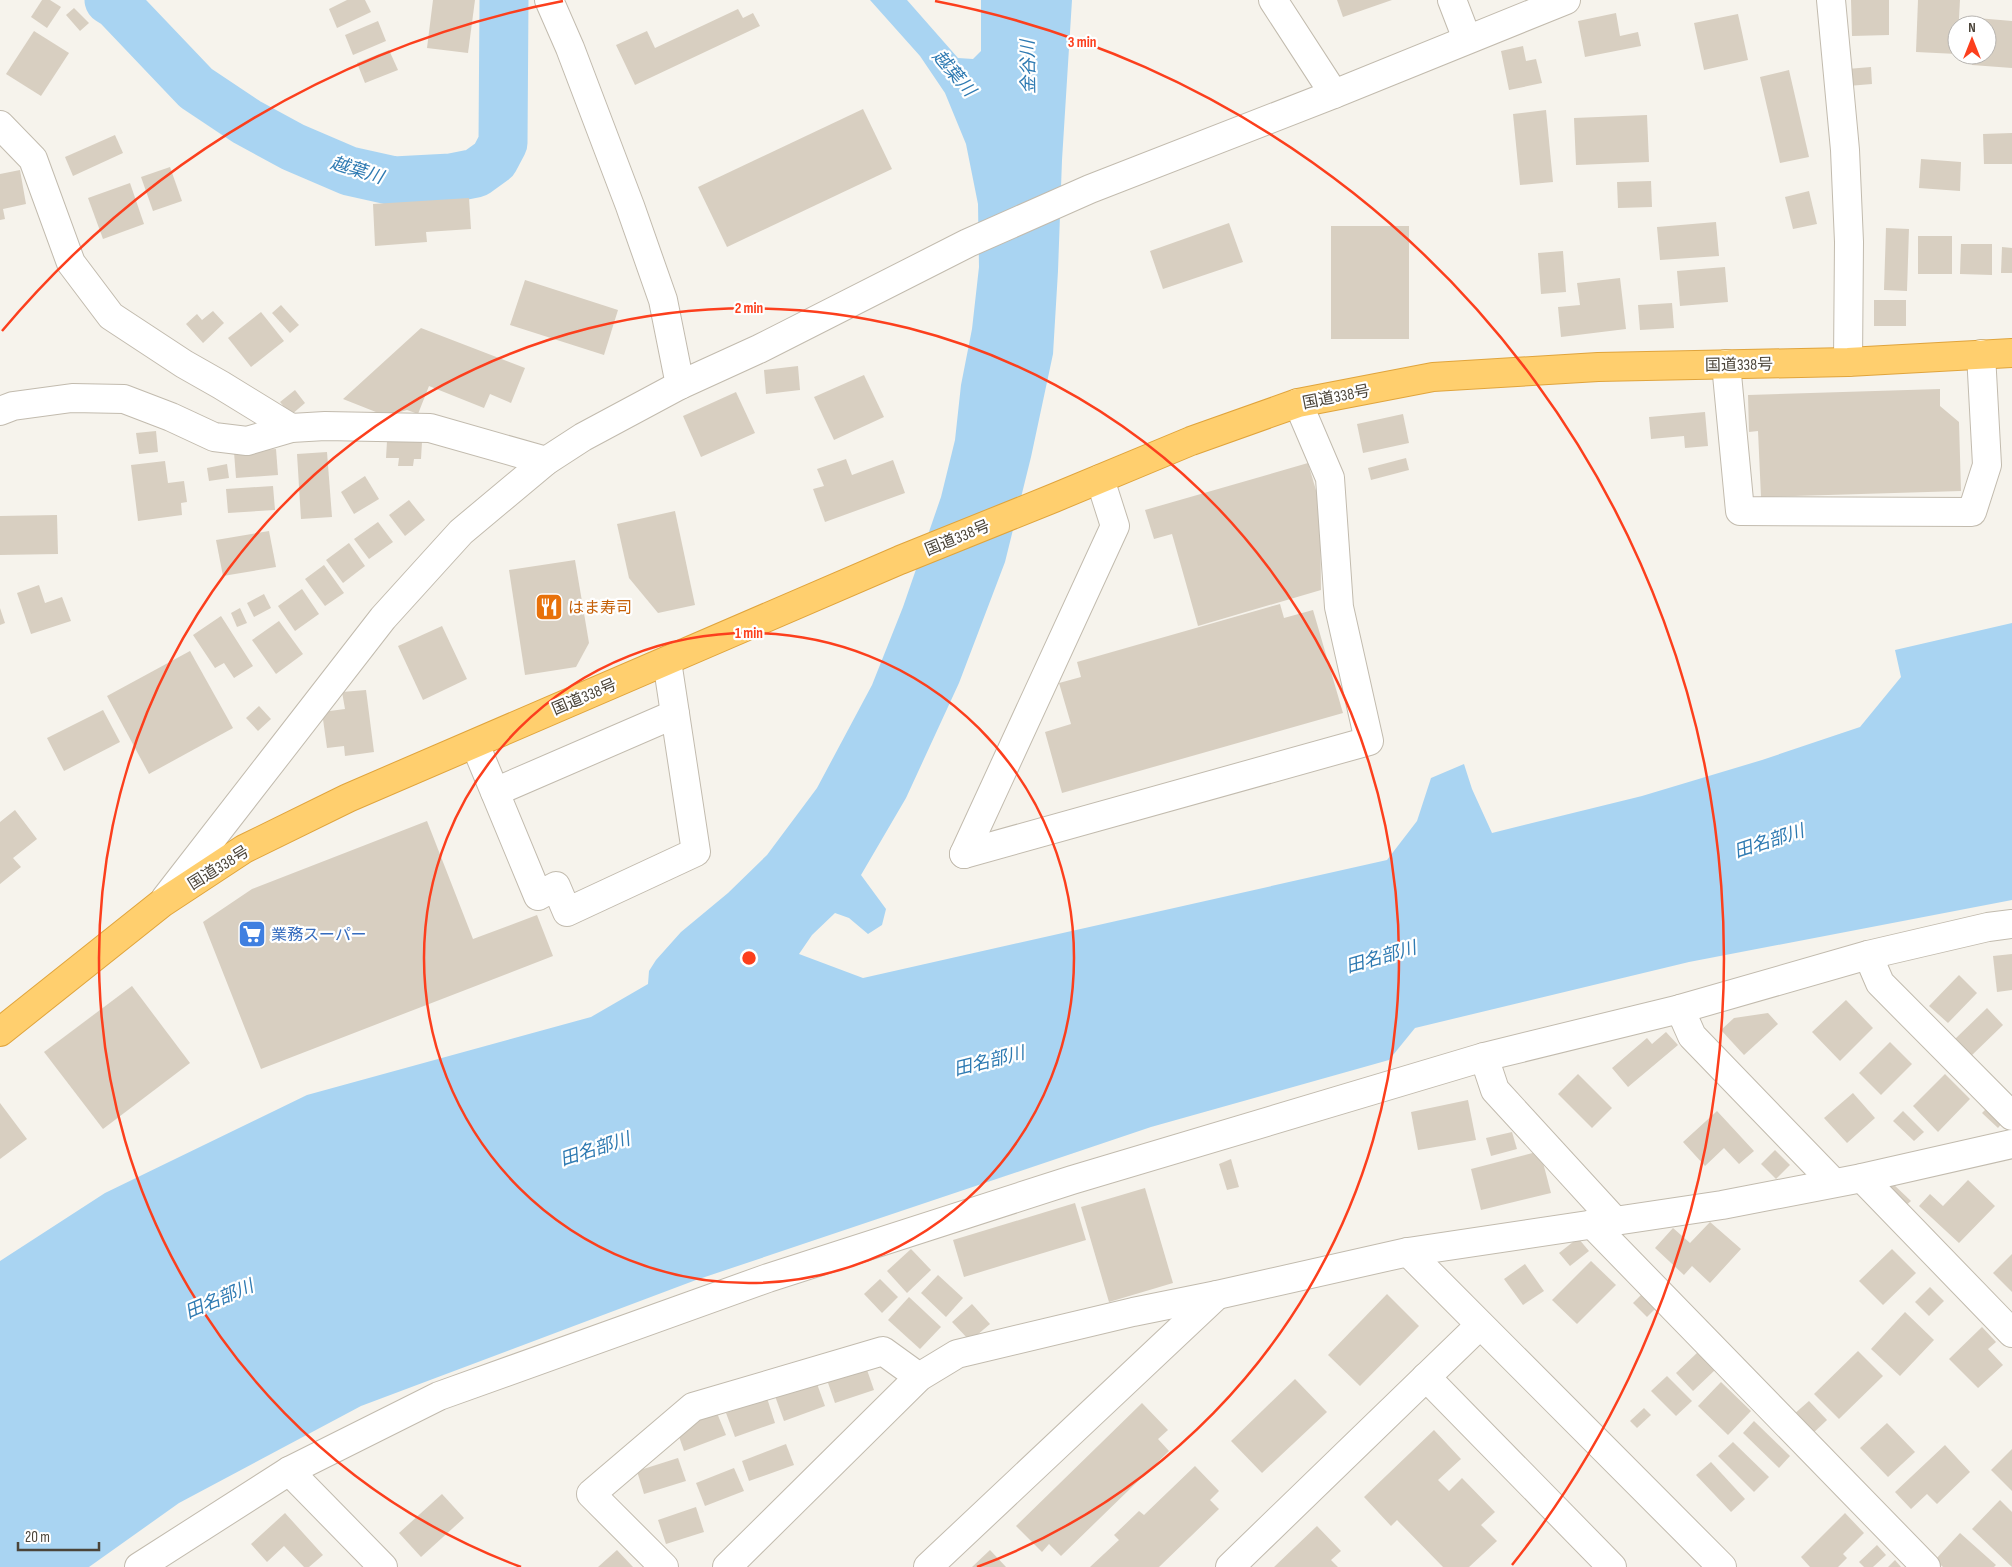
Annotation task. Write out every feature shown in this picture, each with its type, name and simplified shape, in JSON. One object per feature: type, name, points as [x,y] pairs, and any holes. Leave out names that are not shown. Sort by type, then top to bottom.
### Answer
[{"type":"highway","name":"国道338号","points":[[0,1032],[162,903],[244,849],[348,798],[900,560],[1191,440],[1298,404],[1433,377],[1598,367],[1848,362],[2012,353]]},
{"type":"street","points":[[549,0],[570,48],[663,300],[680,384]]},
{"type":"street","points":[[1273,0],[1334,94]]},
{"type":"street","points":[[1452,0],[1467,39]]},
{"type":"street","points":[[162,903],[383,618],[461,532],[546,461],[583,437],[680,384],[759,349],[968,243],[1090,189],[1334,94],[1566,0]]},
{"type":"street","points":[[1831,0],[1845,150],[1849,242],[1848,362]]},
{"type":"street","points":[[0,125],[33,159],[71,263],[111,316],[184,364],[221,384],[291,428]]},
{"type":"street","points":[[1726,364],[1740,511],[1972,512],[1987,465],[1981,354]]},
{"type":"street","points":[[0,412],[13,406],[72,398],[124,399],[171,417],[214,437],[247,441],[291,428],[325,426],[430,428],[546,461]]},
{"type":"street","points":[[1100,479],[1115,526],[964,854],[1369,741],[1339,607],[1330,478],[1298,404]]},
{"type":"street","points":[[475,744],[538,896],[556,886],[567,912],[696,852],[667,661]]},
{"type":"street","points":[[495,792],[675,714]]},
{"type":"street","points":[[139,1567],[289,1471],[439,1396],[768,1278],[1072,1180],[1484,1057],[1680,1009],[1868,955],[1988,927],[2012,924]]},
{"type":"street","points":[[1868,955],[1880,984],[2012,1116]]},
{"type":"street","points":[[1680,1009],[1692,1036],[1833,1182]]},
{"type":"street","points":[[1484,1057],[1495,1090],[1603,1223],[1926,1567]]},
{"type":"street","points":[[727,1567],[918,1377],[957,1354],[1133,1312],[1408,1252],[1722,1205],[1833,1182],[1862,1178],[2012,1144]]},
{"type":"street","points":[[1862,1178],[2012,1333]]},
{"type":"street","points":[[1408,1252],[1722,1567]]},
{"type":"street","points":[[928,1567],[1217,1295]]},
{"type":"street","points":[[1230,1567],[1480,1325]]},
{"type":"street","points":[[664,1567],[591,1494],[693,1407],[884,1351],[918,1377]]},
{"type":"street","points":[[1426,1377],[1612,1567]]},
{"type":"street","points":[[289,1471],[375,1564]]},
{"type":"water","points":[[870,0],[907,0],[958,58],[973,59],[981,51],[981,0],[1072,0],[1053,354],[1031,457],[1005,562],[959,683],[906,798],[861,875],[886,909],[882,925],[868,934],[849,918],[835,913],[812,935],[799,954],[863,978],[1387,860],[1417,821],[1431,778],[1464,764],[1472,789],[1492,833],[1642,796],[1762,760],[1860,727],[1901,677],[1895,650],[2012,623],[2012,900],[1689,962],[1415,1028],[1389,1060],[1151,1127],[696,1280],[361,1406],[179,1503],[89,1567],[0,1567],[0,1261],[105,1193],[307,1095],[591,1017],[648,984],[649,971],[656,960],[681,932],[728,893],[767,855],[817,788],[872,685],[903,607],[941,497],[955,440],[961,385],[972,329],[979,267],[978,204],[966,144],[945,93],[920,56]]},
{"type":"building","points":[[42,0],[50,0],[61,7],[47,28],[31,17]]},
{"type":"building","points":[[347,0],[365,0],[371,12],[337,28],[329,9]]},
{"type":"building","points":[[433,0],[475,0],[468,53],[427,48]]},
{"type":"building","points":[[1337,0],[1392,0],[1343,17]]},
{"type":"building","points":[[1851,0],[1889,0],[1889,35],[1852,36]]},
{"type":"building","points":[[1918,0],[1960,0],[1959,15],[1947,15],[1947,54],[1916,52]]},
{"type":"building","points":[[74,8],[89,23],[80,31],[66,15]]},
{"type":"building","points":[[738,9],[743,18],[753,13],[760,26],[635,85],[616,45],[647,31],[655,48]]},
{"type":"building","points":[[1616,13],[1620,36],[1638,32],[1641,46],[1585,57],[1578,21]]},
{"type":"building","points":[[1738,14],[1748,60],[1704,70],[1694,23]]},
{"type":"building","points":[[1997,20],[2012,21],[2012,68],[1972,65],[1997,65]]},
{"type":"building","points":[[378,21],[386,41],[353,55],[345,35]]},
{"type":"building","points":[[34,31],[69,53],[41,96],[6,74]]},
{"type":"building","points":[[1523,46],[1526,61],[1536,59],[1542,83],[1509,90],[1501,51]]},
{"type":"building","points":[[389,50],[398,70],[365,83],[357,63]]},
{"type":"building","points":[[1871,67],[1872,84],[1848,86],[1847,69]]},
{"type":"building","points":[[1789,70],[1809,157],[1780,163],[1760,77]]},
{"type":"building","points":[[863,109],[892,169],[727,247],[698,187]]},
{"type":"building","points":[[1546,110],[1553,182],[1520,185],[1513,114]]},
{"type":"building","points":[[1647,115],[1649,162],[1576,165],[1574,118]]},
{"type":"building","points":[[2012,133],[2012,164],[1984,164],[1983,134]]},
{"type":"building","points":[[115,135],[123,153],[73,176],[65,157]]},
{"type":"building","points":[[1921,159],[1961,162],[1960,191],[1919,188]]},
{"type":"building","points":[[170,167],[182,201],[153,211],[141,177]]},
{"type":"building","points":[[20,170],[26,204],[3,209],[5,219],[0,220],[0,174]]},
{"type":"building","points":[[1651,181],[1652,207],[1618,208],[1617,182]]},
{"type":"building","points":[[130,183],[144,224],[103,239],[88,198]]},
{"type":"building","points":[[1809,191],[1817,224],[1793,229],[1785,197]]},
{"type":"building","points":[[469,198],[471,229],[426,232],[427,242],[375,246],[373,204]]},
{"type":"building","points":[[1716,222],[1719,256],[1660,260],[1657,227]]},
{"type":"building","points":[[1229,223],[1243,262],[1163,289],[1150,251]]},
{"type":"building","points":[[1331,226],[1409,226],[1409,339],[1331,339]]},
{"type":"building","points":[[1886,228],[1909,229],[1907,291],[1884,290]]},
{"type":"building","points":[[1918,236],[1952,236],[1952,274],[1918,274]]},
{"type":"building","points":[[1961,244],[1992,244],[1992,275],[1960,274]]},
{"type":"building","points":[[2002,247],[2012,248],[2012,273],[2001,273]]},
{"type":"building","points":[[1563,251],[1566,292],[1541,294],[1538,253]]},
{"type":"building","points":[[1725,267],[1728,302],[1680,306],[1677,271]]},
{"type":"building","points":[[1620,278],[1626,329],[1561,337],[1558,307],[1580,305],[1577,283]]},
{"type":"building","points":[[525,280],[618,310],[604,355],[510,325]]},
{"type":"building","points":[[1874,300],[1906,300],[1906,326],[1874,326]]},
{"type":"building","points":[[1672,303],[1674,328],[1640,330],[1638,305]]},
{"type":"building","points":[[281,305],[299,325],[290,333],[272,313]]},
{"type":"building","points":[[213,311],[224,323],[203,343],[186,324],[197,314],[202,320]]},
{"type":"building","points":[[261,312],[284,341],[251,367],[228,338]]},
{"type":"building","points":[[421,328],[525,368],[511,403],[490,394],[484,408],[429,386],[418,414],[407,410],[386,416],[343,399]]},
{"type":"building","points":[[798,366],[800,390],[766,394],[764,370]]},
{"type":"building","points":[[864,375],[884,417],[834,440],[814,397]]},
{"type":"building","points":[[1940,389],[1940,406],[1959,422],[1961,491],[1761,497],[1758,431],[1749,432],[1748,395]]},
{"type":"building","points":[[295,390],[305,403],[291,415],[280,402]]},
{"type":"building","points":[[736,392],[755,433],[701,457],[683,416]]},
{"type":"building","points":[[1705,412],[1708,446],[1685,448],[1684,436],[1651,439],[1649,417]]},
{"type":"building","points":[[1403,414],[1409,443],[1363,453],[1357,424]]},
{"type":"building","points":[[156,431],[158,452],[139,454],[136,433]]},
{"type":"building","points":[[387,441],[422,442],[421,459],[414,459],[413,466],[398,466],[399,458],[386,458]]},
{"type":"building","points":[[276,449],[278,475],[236,478],[234,452]]},
{"type":"building","points":[[327,452],[332,517],[301,519],[297,454]]},
{"type":"building","points":[[1406,458],[1409,470],[1371,480],[1368,468]]},
{"type":"building","points":[[846,459],[852,475],[893,460],[905,493],[825,522],[813,489],[824,486],[817,469]]},
{"type":"building","points":[[165,461],[168,483],[184,481],[187,502],[181,503],[182,515],[138,521],[131,465]]},
{"type":"building","points":[[1308,463],[1320,504],[1321,590],[1198,626],[1172,534],[1154,539],[1145,510]]},
{"type":"building","points":[[227,464],[229,478],[209,481],[207,468]]},
{"type":"building","points":[[365,476],[379,499],[354,514],[341,492]]},
{"type":"building","points":[[273,486],[275,510],[228,513],[226,489]]},
{"type":"building","points":[[409,500],[425,520],[405,536],[389,515]]},
{"type":"building","points":[[675,511],[695,605],[658,613],[629,578],[617,524]]},
{"type":"building","points":[[57,515],[58,554],[0,555],[0,516]]},
{"type":"building","points":[[378,522],[393,542],[369,559],[354,539]]},
{"type":"building","points":[[269,531],[276,567],[223,576],[216,540]]},
{"type":"building","points":[[349,543],[365,566],[343,583],[326,560]]},
{"type":"building","name":"はま寿司","points":[[575,560],[589,643],[576,667],[525,675],[509,570]]},
{"type":"building","points":[[324,565],[344,593],[325,606],[305,579]]},
{"type":"building","points":[[39,585],[45,603],[62,597],[71,621],[31,634],[17,593]]},
{"type":"building","points":[[302,589],[319,614],[295,631],[278,606]]},
{"type":"building","points":[[264,594],[271,608],[254,617],[247,603]]},
{"type":"building","points":[[1280,604],[1284,618],[1313,610],[1343,713],[1062,793],[1045,732],[1071,724],[1059,683],[1081,677],[1077,662]]},
{"type":"building","points":[[0,608],[5,623],[0,625]]},
{"type":"building","points":[[240,608],[247,623],[237,627],[231,613]]},
{"type":"building","points":[[221,616],[253,666],[234,678],[224,663],[215,668],[193,635]]},
{"type":"building","points":[[279,621],[303,654],[276,674],[252,640]]},
{"type":"building","points":[[442,626],[467,679],[423,700],[398,646]]},
{"type":"building","points":[[190,651],[233,728],[149,774],[107,696]]},
{"type":"building","points":[[366,690],[374,752],[345,756],[344,746],[327,748],[322,712],[345,709],[342,692]]},
{"type":"building","points":[[259,706],[271,719],[258,731],[246,718]]},
{"type":"building","points":[[103,710],[120,742],[64,771],[47,738]]},
{"type":"building","points":[[15,810],[37,839],[13,858],[21,867],[0,884],[0,822]]},
{"type":"building","points":[[427,821],[473,939],[537,915],[553,956],[261,1069],[203,922],[252,889]]},
{"type":"building","points":[[2012,954],[2012,990],[1997,992],[1993,956]]},
{"type":"building","points":[[1959,975],[1977,993],[1948,1023],[1929,1006]]},
{"type":"building","points":[[132,986],[190,1063],[103,1129],[44,1052]]},
{"type":"building","points":[[1846,1000],[1873,1028],[1840,1061],[1812,1032]]},
{"type":"building","points":[[1987,1008],[2003,1025],[1970,1057],[1954,1040]]},
{"type":"building","points":[[1768,1013],[1778,1024],[1744,1055],[1721,1030],[1734,1018]]},
{"type":"building","points":[[1666,1032],[1678,1045],[1628,1087],[1612,1068],[1647,1038],[1652,1044]]},
{"type":"building","points":[[1890,1042],[1912,1064],[1881,1095],[1859,1073]]},
{"type":"building","points":[[1578,1074],[1612,1108],[1592,1128],[1558,1094]]},
{"type":"building","points":[[1945,1074],[1970,1099],[1938,1132],[1913,1106]]},
{"type":"building","points":[[1853,1093],[1875,1118],[1847,1143],[1824,1118]]},
{"type":"building","points":[[1468,1100],[1476,1140],[1418,1150],[1411,1112]]},
{"type":"building","points":[[0,1103],[27,1139],[0,1159]]},
{"type":"building","points":[[1987,1108],[2003,1122],[1998,1128],[1982,1113]]},
{"type":"building","points":[[1717,1111],[1754,1151],[1739,1164],[1724,1148],[1705,1166],[1683,1142]]},
{"type":"building","points":[[1903,1111],[1924,1132],[1914,1141],[1893,1121]]},
{"type":"building","points":[[1512,1132],[1517,1149],[1491,1156],[1486,1138]]},
{"type":"building","points":[[1775,1150],[1790,1165],[1776,1179],[1761,1164]]},
{"type":"building","points":[[1540,1151],[1551,1193],[1481,1210],[1471,1169]]},
{"type":"building","points":[[1231,1159],[1239,1187],[1227,1190],[1219,1164]]},
{"type":"building","points":[[1968,1180],[1995,1206],[1959,1243],[1919,1206],[1930,1194],[1943,1206]]},
{"type":"building","points":[[1891,1182],[1911,1201],[1904,1207],[1885,1188]]},
{"type":"building","points":[[1145,1188],[1173,1283],[1109,1302],[1081,1207]]},
{"type":"building","points":[[1075,1203],[1086,1240],[964,1277],[953,1240]]},
{"type":"building","points":[[1710,1222],[1741,1249],[1710,1283],[1692,1266],[1684,1275],[1655,1248],[1673,1228],[1690,1243]]},
{"type":"building","points":[[1578,1238],[1589,1251],[1570,1266],[1559,1253]]},
{"type":"building","points":[[911,1249],[931,1270],[907,1293],[887,1271]]},
{"type":"building","points":[[1892,1249],[1916,1273],[1883,1305],[1859,1281]]},
{"type":"building","points":[[2012,1254],[2012,1292],[1993,1273]]},
{"type":"building","points":[[1591,1261],[1616,1285],[1577,1324],[1552,1300]]},
{"type":"building","points":[[1525,1264],[1544,1291],[1523,1305],[1504,1279]]},
{"type":"building","points":[[938,1275],[963,1298],[946,1317],[921,1293]]},
{"type":"building","points":[[880,1279],[898,1297],[882,1313],[864,1294]]},
{"type":"building","points":[[1930,1287],[1944,1301],[1929,1316],[1915,1302]]},
{"type":"building","points":[[1387,1294],[1419,1326],[1360,1386],[1328,1355]]},
{"type":"building","points":[[1642,1294],[1656,1308],[1647,1317],[1633,1303]]},
{"type":"building","points":[[909,1297],[941,1327],[920,1349],[888,1320]]},
{"type":"building","points":[[972,1304],[990,1324],[970,1341],[952,1322]]},
{"type":"building","points":[[1905,1312],[1934,1340],[1900,1376],[1871,1349]]},
{"type":"building","points":[[1982,1327],[1996,1342],[1988,1349],[2003,1365],[1978,1388],[1949,1359]]},
{"type":"building","points":[[1858,1351],[1883,1376],[1839,1419],[1814,1394]]},
{"type":"building","points":[[1698,1352],[1715,1370],[1693,1391],[1676,1373]]},
{"type":"building","points":[[866,1367],[874,1390],[835,1403],[827,1380]]},
{"type":"building","points":[[1667,1376],[1692,1401],[1676,1416],[1651,1391]]},
{"type":"building","points":[[1295,1379],[1327,1412],[1262,1473],[1231,1441]]},
{"type":"building","points":[[816,1381],[825,1406],[784,1421],[775,1396]]},
{"type":"building","points":[[1721,1382],[1751,1411],[1728,1435],[1698,1406]]},
{"type":"building","points":[[767,1398],[775,1423],[735,1437],[726,1413]]},
{"type":"building","points":[[1809,1401],[1827,1420],[1811,1435],[1793,1415]]},
{"type":"building","points":[[1142,1403],[1168,1430],[1158,1439],[1169,1451],[1061,1556],[1049,1544],[1042,1552],[1016,1526]]},
{"type":"building","points":[[1644,1408],[1651,1415],[1637,1428],[1630,1421]]},
{"type":"building","points":[[717,1413],[726,1435],[684,1451],[676,1428]]},
{"type":"building","points":[[1754,1421],[1790,1456],[1779,1468],[1743,1433]]},
{"type":"building","points":[[1887,1423],[1915,1452],[1888,1477],[1860,1448]]},
{"type":"building","points":[[1434,1430],[1461,1459],[1438,1480],[1449,1491],[1462,1478],[1495,1512],[1481,1525],[1497,1541],[1469,1567],[1443,1567],[1397,1520],[1391,1526],[1364,1497]]},
{"type":"building","points":[[1733,1442],[1769,1477],[1754,1492],[1718,1456]]},
{"type":"building","points":[[786,1444],[794,1465],[749,1481],[742,1461]]},
{"type":"building","points":[[1945,1445],[1970,1472],[1937,1504],[1927,1494],[1911,1509],[1895,1492]]},
{"type":"building","points":[[2012,1449],[2012,1491],[1991,1470]]},
{"type":"building","points":[[678,1458],[686,1481],[644,1494],[637,1471]]},
{"type":"building","points":[[1711,1462],[1745,1499],[1731,1512],[1696,1475]]},
{"type":"building","points":[[1195,1466],[1219,1491],[1210,1500],[1219,1509],[1159,1567],[1090,1567],[1119,1540],[1114,1535],[1139,1511],[1144,1515]]},
{"type":"building","points":[[734,1468],[744,1491],[705,1506],[696,1483]]},
{"type":"building","points":[[442,1494],[464,1518],[421,1557],[399,1533]]},
{"type":"building","points":[[2000,1500],[2012,1512],[2012,1567],[1972,1529]]},
{"type":"building","points":[[696,1507],[704,1532],[666,1544],[658,1520]]},
{"type":"building","points":[[285,1513],[323,1555],[309,1567],[304,1567],[284,1546],[267,1562],[251,1544]]},
{"type":"building","points":[[1845,1513],[1864,1533],[1843,1554],[1847,1558],[1838,1567],[1810,1567],[1801,1557]]},
{"type":"building","points":[[1317,1526],[1341,1551],[1331,1560],[1338,1567],[1274,1567]]},
{"type":"building","points":[[1960,1533],[1996,1565],[1994,1567],[1943,1567],[1935,1560]]},
{"type":"building","points":[[1877,1545],[1886,1555],[1873,1567],[1864,1567],[1859,1562]]},
{"type":"building","points":[[617,1550],[633,1567],[598,1567]]},
{"type":"building","points":[[990,1550],[1006,1567],[972,1567]]},
{"type":"building","points":[[1895,1560],[1901,1567],[1888,1567]]},
{"type":"waterway","name":"越葉川","points":[[109,0],[117,5],[196,88],[247,122],[293,147],[349,171],[394,181],[451,178],[476,173],[494,160],[503,143],[504,0]]},
{"type":"place","name":"はま寿司","points":[[549,607]]},
{"type":"place","name":"業務スーパー","points":[[252,934]]},
{"type":"water label","name":"金谷川","points":[[1028,67]]},
{"type":"water label","name":"田名部川","points":[[1769,841]]},
{"type":"water label","name":"田名部川","points":[[1381,957]]},
{"type":"water label","name":"田名部川","points":[[989,1061]]},
{"type":"water label","name":"田名部川","points":[[595,1149]]},
{"type":"water label","name":"田名部川","points":[[219,1299]]}]
